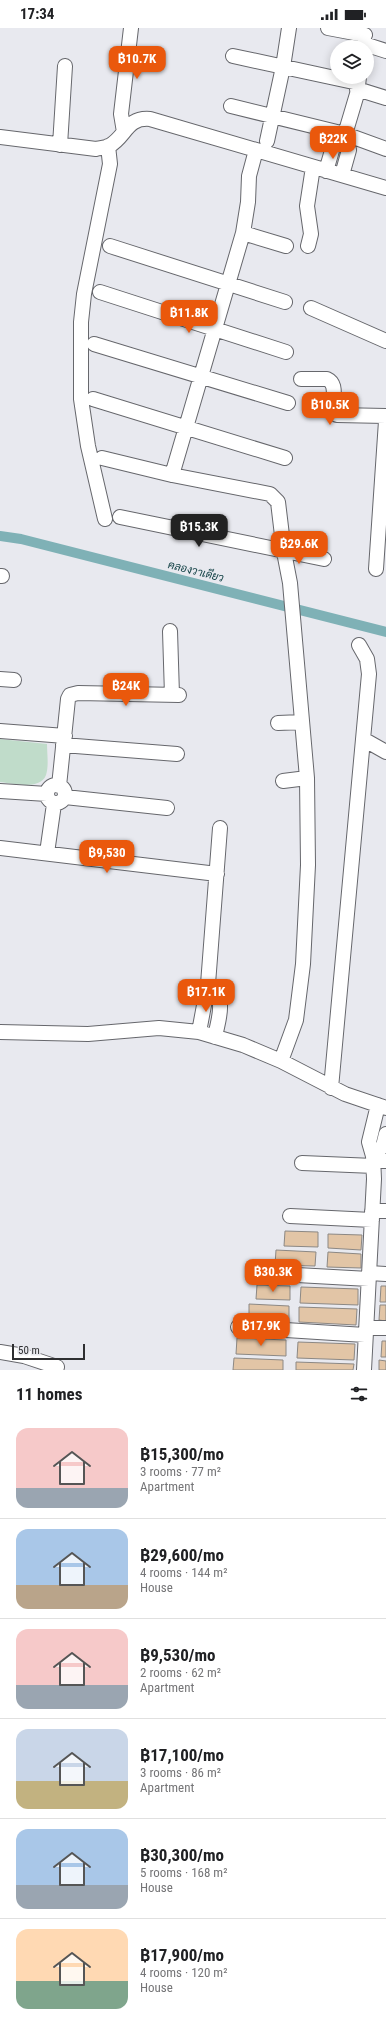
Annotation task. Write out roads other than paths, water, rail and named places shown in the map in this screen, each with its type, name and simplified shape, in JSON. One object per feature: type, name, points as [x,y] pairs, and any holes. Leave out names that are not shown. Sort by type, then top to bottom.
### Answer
[{"type":"street","points":[[124,132],[121,114],[132,28]]},
{"type":"street","points":[[267,141],[283,67],[289,28]]},
{"type":"street","points":[[328,28],[365,38],[386,51]]},
{"type":"street","points":[[233,56],[330,77]]},
{"type":"street","points":[[60,145],[65,66]]},
{"type":"street","points":[[308,246],[311,234],[310,220],[306,206],[320,169],[333,147],[344,138],[358,84]]},
{"type":"street","points":[[360,84],[386,98]]},
{"type":"street","points":[[231,106],[273,116],[344,138],[386,149]]},
{"type":"street","points":[[0,137],[96,149],[108,146],[141,118],[150,119],[386,188]]},
{"type":"street","points":[[342,175],[349,150],[344,138]]},
{"type":"street","points":[[105,519],[88,446],[81,399],[81,322],[84,294],[110,164],[108,146]]},
{"type":"street","points":[[172,475],[187,427],[200,375],[243,233],[248,202],[249,176],[256,150]]},
{"type":"street","points":[[243,233],[286,246]]},
{"type":"street","points":[[110,246],[228,282],[286,302]]},
{"type":"street","points":[[100,292],[286,352]]},
{"type":"street","points":[[311,308],[386,341]]},
{"type":"street","points":[[94,344],[288,403]]},
{"type":"street","points":[[301,379],[327,379],[331,381],[333,384],[334,410],[337,414],[386,416]]},
{"type":"street","points":[[93,399],[285,458]]},
{"type":"street","points":[[376,569],[382,550],[386,421]]},
{"type":"street","points":[[102,458],[172,475],[270,494],[278,502],[284,552],[290,583],[307,778],[308,865],[303,964],[296,1020],[281,1061]]},
{"type":"street","points":[[120,517],[284,552],[324,559]]},
{"type":"street","points":[[47,853],[64,740],[68,699],[70,695],[78,693],[176,696],[170,631]]},
{"type":"street","points":[[331,1088],[369,674],[367,659],[358,645]]},
{"type":"street","points":[[0,679],[14,680]]},
{"type":"street","points":[[278,723],[302,722]]},
{"type":"street","points":[[0,731],[177,754]]},
{"type":"street","points":[[363,739],[386,752]]},
{"type":"street","points":[[283,781],[307,778]]},
{"type":"street","points":[[0,791],[56,795],[167,808]]},
{"type":"street","points":[[199,1032],[208,984],[220,828]]},
{"type":"street","points":[[0,848],[217,874]]},
{"type":"street","points":[[208,984],[215,990],[221,1003],[215,1036]]},
{"type":"street","points":[[0,1032],[88,1034],[159,1028],[199,1032],[243,1045],[281,1061],[331,1088],[382,1106],[369,1142],[376,1161]]},
{"type":"street","points":[[364,1370],[376,1161],[383,1146],[386,1134]]},
{"type":"street","points":[[302,1163],[376,1161]]},
{"type":"street","points":[[290,1216],[372,1215],[386,1212]]},
{"type":"street","points":[[261,1273],[369,1276],[386,1274]]},
{"type":"street","points":[[238,1327],[366,1331],[386,1328]]},
{"type":"street","points":[[0,1352],[24,1356],[57,1368]]},
{"type":"waterway","name":"คลองวาเดียว","points":[[0,536],[21,539],[386,632]]}]
